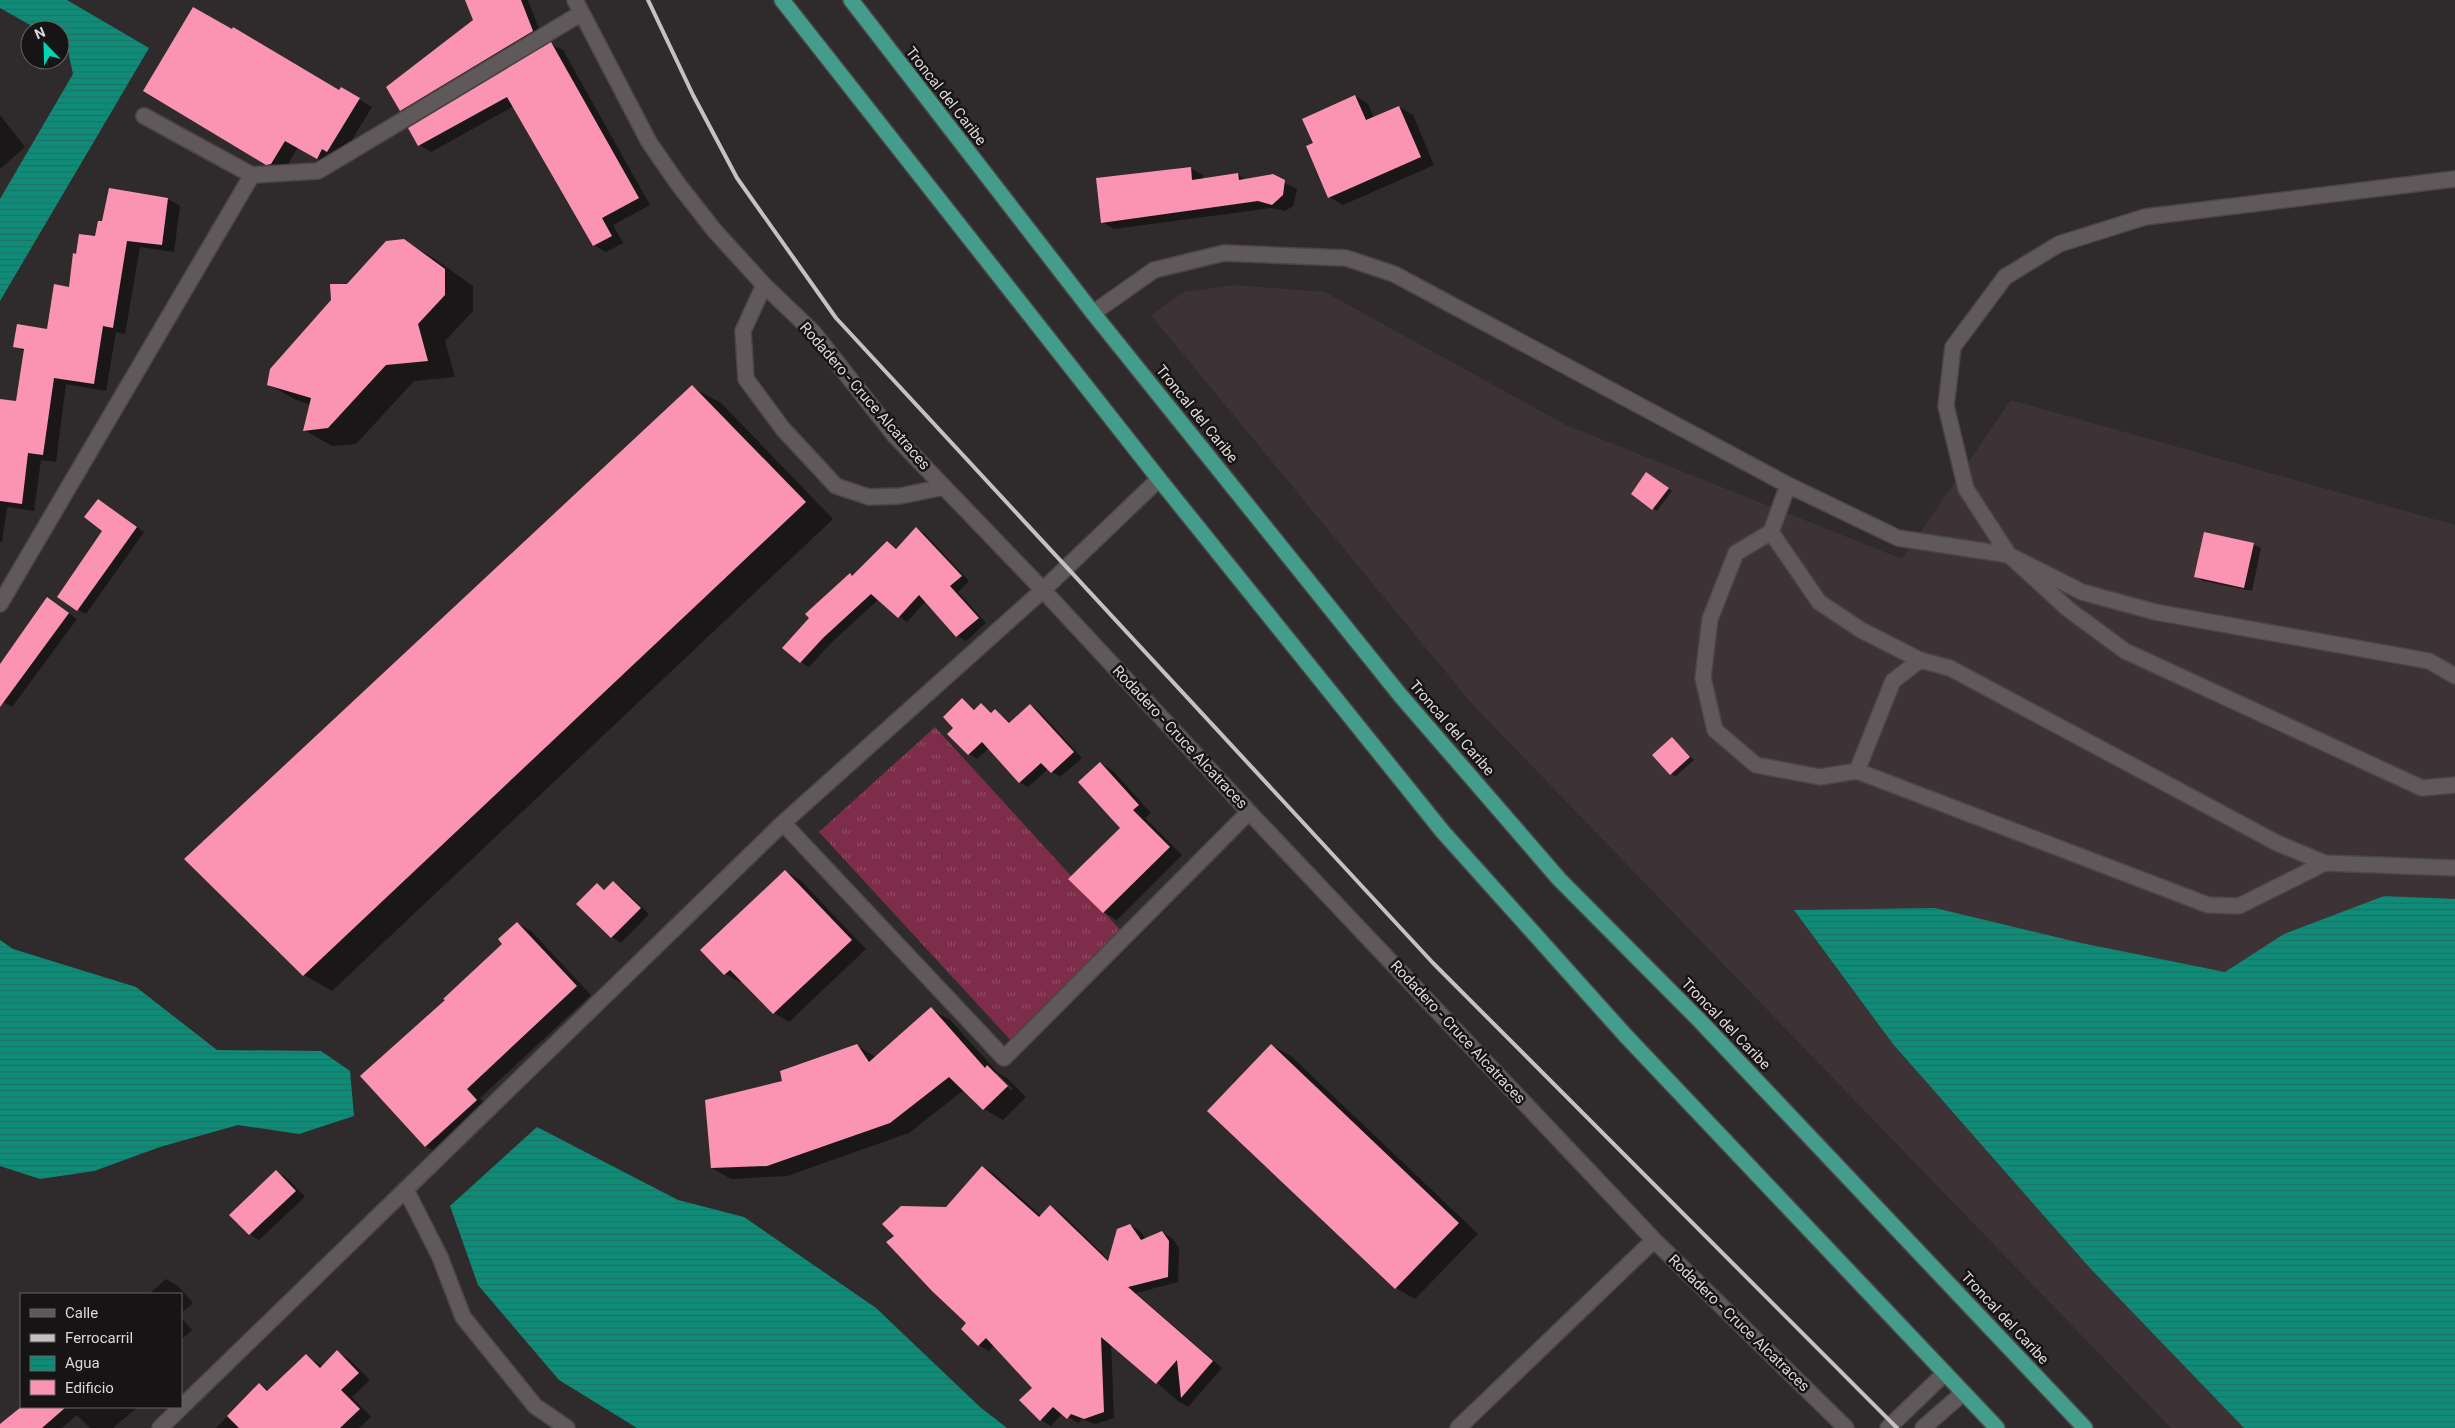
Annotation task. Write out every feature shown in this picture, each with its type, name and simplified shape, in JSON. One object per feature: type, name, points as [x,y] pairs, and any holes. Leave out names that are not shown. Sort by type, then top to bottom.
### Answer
[{"type":"highway","points":[[782,0],[1159,479],[1442,832],[1625,1034],[1998,1428]]},
{"type":"highway","name":"Troncal del Caribe","points":[[850,0],[1093,313],[1400,696],[1558,879],[1701,1022],[2085,1428]]},
{"type":"street","name":"Rodadero - Cruce Alcatraces","points":[[574,0],[649,142],[678,184],[714,230],[764,285],[813,332],[895,436],[1043,590],[1249,812],[1654,1240],[1846,1428]]},
{"type":"street","points":[[858,0],[866,21]]},
{"type":"street","points":[[144,116],[252,175],[318,171],[580,14]]},
{"type":"street","points":[[0,604],[252,175]]},
{"type":"street","points":[[2455,180],[2145,217],[2059,244],[2005,277],[1953,347],[1946,406],[1966,489],[2008,555],[2068,609],[2125,651],[2422,788],[2455,785]]},
{"type":"street","points":[[1093,313],[1154,270],[1224,253],[1346,258],[1394,274],[1788,485],[1898,538],[2008,555],[2082,592],[2155,612],[2428,661],[2455,676]]},
{"type":"street","points":[[764,285],[743,331],[746,379],[783,429],[836,486],[869,497],[900,496],[944,487]]},
{"type":"street","points":[[182,1407],[783,823],[1043,590],[1159,479]]},
{"type":"street","points":[[1788,485],[1771,532],[1736,553],[1710,619],[1703,678],[1715,730],[1756,765],[1820,777],[1858,771],[2208,905],[2239,906],[2325,863]]},
{"type":"street","points":[[1771,532],[1819,602],[1861,630],[1920,660],[1950,668],[2277,843],[2325,863],[2455,868]]},
{"type":"street","points":[[1858,771],[1893,681],[1920,660]]},
{"type":"street","points":[[783,823],[1004,1058],[1249,812]]},
{"type":"street","points":[[406,1190],[440,1257],[463,1317],[536,1406],[567,1428]]},
{"type":"street","points":[[1458,1428],[1654,1240]]},
{"type":"street","points":[[1888,1428],[1945,1373]]},
{"type":"street","points":[[1923,1428],[1964,1393]]},
{"type":"street","points":[[160,1428],[181,1408]]},
{"type":"shaded area","points":[[1234,285],[1325,292],[1566,425],[1902,559],[2011,400],[2455,525],[2455,1428],[2171,1428],[1473,705],[1151,315],[1184,292]]},
{"type":"green space","points":[[935,727],[1125,935],[1015,1045],[819,832]]},
{"type":"water","points":[[0,0],[67,0],[149,48],[0,301],[0,199],[73,74],[70,60],[70,20],[21,20],[0,8]]},
{"type":"water","points":[[2384,896],[2455,899],[2455,1428],[2244,1428],[2089,1267],[1893,1044],[1794,910],[1935,908],[2081,943],[2225,972],[2284,934]]},
{"type":"water","points":[[0,940],[13,949],[136,987],[217,1050],[321,1051],[350,1071],[354,1116],[299,1134],[238,1125],[160,1147],[94,1171],[40,1179],[0,1166]]},
{"type":"water","points":[[537,1127],[678,1200],[744,1217],[876,1308],[980,1407],[1007,1428],[637,1428],[559,1380],[478,1285],[450,1206]]},
{"type":"building","points":[[465,0],[521,0],[533,31],[400,111],[386,87],[473,20]]},
{"type":"building","points":[[193,7],[232,29],[233,27],[339,90],[341,87],[360,98],[327,152],[322,149],[317,159],[285,141],[271,164],[266,165],[143,91]]},
{"type":"building","points":[[551,42],[639,198],[602,218],[612,236],[593,246],[507,97],[418,146],[408,128]]},
{"type":"building","points":[[1355,95],[1366,120],[1399,106],[1421,157],[1328,198],[1306,146],[1313,143],[1302,119]]},
{"type":"building","points":[[1191,167],[1192,180],[1238,173],[1239,180],[1273,174],[1285,180],[1283,195],[1272,205],[1258,201],[1101,223],[1096,178]]},
{"type":"building","points":[[109,188],[168,198],[162,245],[127,241],[113,328],[103,326],[94,384],[54,378],[43,455],[28,453],[22,504],[0,501],[0,399],[16,401],[24,349],[13,347],[17,324],[47,329],[54,284],[69,287],[73,253],[76,254],[79,234],[95,236],[98,221],[102,221]]},
{"type":"building","points":[[404,239],[445,269],[445,295],[418,324],[428,361],[386,365],[328,428],[303,431],[311,398],[267,385],[270,369],[331,300],[330,284],[347,284],[386,241]]},
{"type":"building","points":[[692,385],[806,502],[303,976],[184,859]]},
{"type":"building","points":[[1646,472],[1669,488],[1652,510],[1631,494]]},
{"type":"building","points":[[98,499],[137,527],[77,611],[57,597],[102,531],[84,517]]},
{"type":"building","points":[[916,527],[962,576],[950,586],[979,618],[956,637],[919,595],[898,618],[871,594],[823,638],[800,663],[782,648],[809,618],[805,614],[850,573],[852,576],[887,541],[896,549]]},
{"type":"building","points":[[2204,532],[2254,543],[2244,588],[2194,577]]},
{"type":"building","points":[[47,597],[69,613],[0,707],[0,664]]},
{"type":"building","points":[[962,698],[974,710],[981,703],[991,713],[995,709],[1009,723],[1030,704],[1074,752],[1051,773],[1041,763],[1019,783],[982,742],[968,755],[947,734],[953,728],[943,717]]},
{"type":"building","points":[[1672,737],[1690,757],[1670,775],[1652,755]]},
{"type":"building","points":[[1100,762],[1139,805],[1133,810],[1170,847],[1103,913],[1068,879],[1120,828],[1078,782]]},
{"type":"building","points":[[785,870],[852,940],[773,1014],[730,970],[724,975],[700,950]]},
{"type":"building","points":[[613,881],[641,908],[611,938],[576,904],[597,883],[604,890]]},
{"type":"building","points":[[517,922],[577,986],[467,1089],[477,1100],[425,1147],[360,1076],[445,1000],[443,999],[502,944],[498,939]]},
{"type":"building","points":[[931,1007],[985,1068],[987,1065],[1008,1086],[983,1110],[949,1077],[890,1123],[767,1166],[711,1168],[705,1100],[782,1081],[780,1071],[857,1044],[869,1062]]},
{"type":"building","points":[[1271,1044],[1459,1223],[1395,1289],[1207,1111]]},
{"type":"building","points":[[982,1166],[1039,1217],[1050,1205],[1108,1261],[1117,1229],[1130,1224],[1141,1240],[1162,1231],[1169,1241],[1168,1277],[1128,1287],[1213,1361],[1181,1398],[1177,1360],[1156,1384],[1101,1337],[1104,1412],[1084,1419],[1071,1414],[1067,1419],[1053,1407],[1040,1421],[1019,1400],[1032,1388],[986,1338],[978,1346],[961,1329],[966,1323],[932,1291],[886,1242],[894,1236],[882,1224],[901,1206],[946,1207]]},
{"type":"building","points":[[276,1170],[296,1191],[249,1235],[229,1215]]},
{"type":"building","points":[[337,1350],[359,1373],[341,1390],[360,1409],[340,1428],[239,1428],[227,1416],[259,1383],[267,1391],[306,1354],[320,1368]]},
{"type":"building","points":[[20,1408],[65,1408],[42,1428],[0,1428],[0,1424]]},
{"type":"railway","points":[[648,0],[693,95],[737,178],[836,318],[1433,963],[1897,1428]]}]
